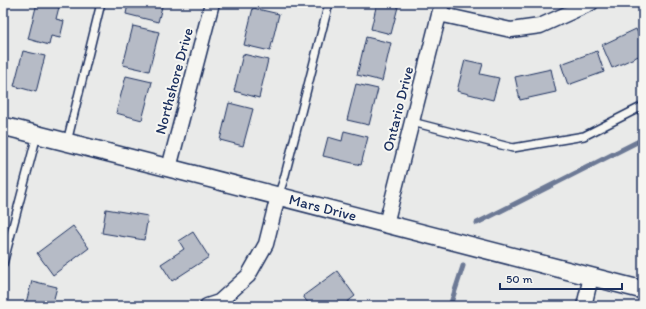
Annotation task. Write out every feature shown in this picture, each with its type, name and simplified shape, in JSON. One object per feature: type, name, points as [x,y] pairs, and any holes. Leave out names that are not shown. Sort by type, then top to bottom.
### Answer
[{"type":"street","name":"Northshore Drive","points":[[168,168],[212,3]]},
{"type":"street","points":[[440,8],[511,30],[540,26],[591,3]]},
{"type":"street","name":"Ontario Drive","points":[[386,224],[440,8]]},
{"type":"street","name":"Mars Drive","points":[[3,126],[643,290]]},
{"type":"street","points":[[207,306],[218,302],[248,276],[266,244],[278,196]]},
{"type":"street","points":[[584,306],[592,277]]},
{"type":"lane","points":[[67,142],[101,3]]},
{"type":"lane","points":[[278,196],[284,179],[329,3]]},
{"type":"lane","points":[[412,122],[513,148],[584,136],[643,106]]},
{"type":"lane","points":[[3,264],[37,135]]},
{"type":"building","points":[[37,3],[44,3],[59,7],[56,19],[64,21],[60,38],[51,36],[49,45],[28,39]]},
{"type":"building","points":[[138,3],[163,3],[158,22],[126,14],[128,4],[138,6]]},
{"type":"building","points":[[377,3],[399,3],[391,34],[371,29]]},
{"type":"building","points":[[253,8],[279,14],[270,51],[244,45]]},
{"type":"building","points":[[133,26],[159,32],[149,71],[123,65]]},
{"type":"building","points":[[636,29],[643,45],[643,54],[612,68],[602,45]]},
{"type":"building","points":[[366,37],[391,43],[382,81],[357,75]]},
{"type":"building","points":[[23,51],[45,56],[36,92],[14,86]]},
{"type":"building","points":[[597,51],[604,72],[568,85],[561,64]]},
{"type":"building","points":[[243,54],[268,60],[259,98],[234,91]]},
{"type":"building","points":[[465,60],[483,64],[480,74],[499,78],[493,100],[457,91]]},
{"type":"building","points":[[551,69],[556,92],[520,100],[515,77]]},
{"type":"building","points":[[126,76],[152,82],[142,120],[116,113]]},
{"type":"building","points":[[356,84],[378,89],[369,125],[347,120]]},
{"type":"building","points":[[229,103],[253,109],[243,146],[220,140]]},
{"type":"building","points":[[344,131],[368,137],[361,165],[323,156],[328,137],[342,141]]},
{"type":"building","points":[[106,209],[148,216],[144,240],[102,233]]},
{"type":"building","points":[[73,226],[89,248],[53,275],[37,253]]},
{"type":"building","points":[[193,232],[209,257],[172,281],[161,264],[184,249],[179,241]]},
{"type":"building","points":[[337,271],[355,296],[346,303],[349,306],[310,306],[303,296]]},
{"type":"building","points":[[32,281],[57,287],[52,306],[25,306]]},
{"type":"waterway","points":[[477,223],[643,139]]},
{"type":"waterway","points":[[450,306],[463,266]]}]
